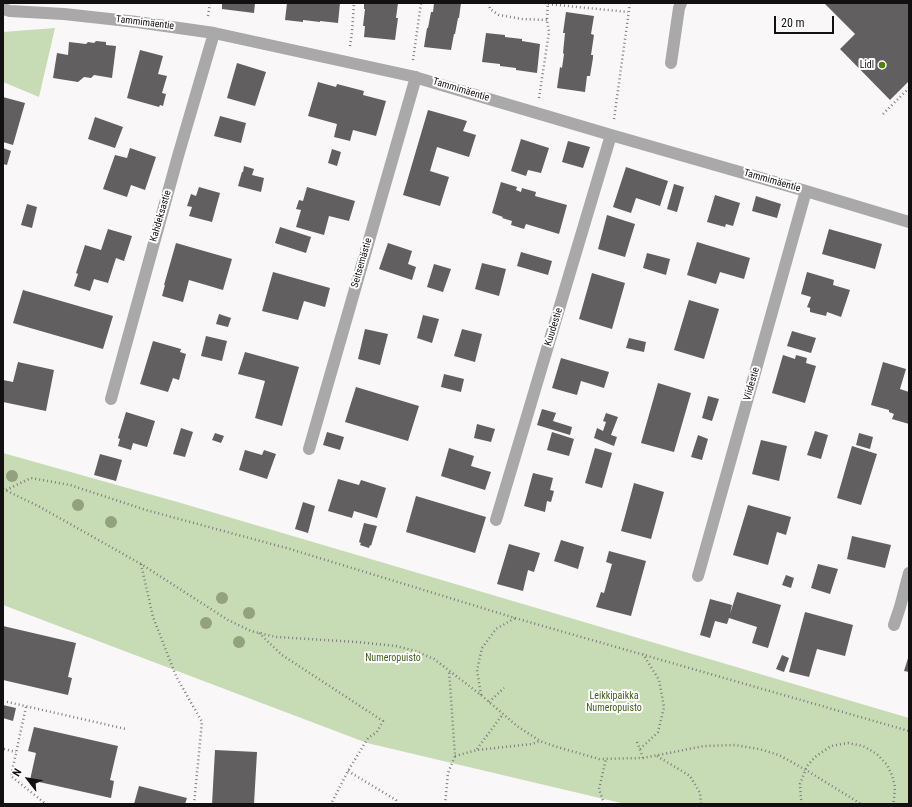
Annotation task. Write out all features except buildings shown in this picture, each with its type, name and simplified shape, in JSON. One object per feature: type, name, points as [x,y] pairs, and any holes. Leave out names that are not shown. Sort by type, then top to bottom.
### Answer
[{"type":"street","points":[[671,63],[681,3]]},
{"type":"street","name":"Tammimäentie","points":[[3,9],[10,11],[64,14],[137,22],[214,33],[414,76],[909,222]]},
{"type":"street","name":"Kahdeksastie","points":[[111,400],[178,156],[214,33]]},
{"type":"street","name":"Seitsemästie","points":[[309,449],[414,76]]},
{"type":"street","name":"Kuudestie","points":[[496,520],[611,135]]},
{"type":"street","name":"Viidestie","points":[[698,576],[806,191]]},
{"type":"street","points":[[894,625],[909,573]]},
{"type":"path","points":[[347,62],[352,32],[354,3]]},
{"type":"path","points":[[414,76],[420,3]]},
{"type":"path","points":[[489,3],[490,9],[499,15],[522,19],[547,20]]},
{"type":"path","points":[[611,135],[616,114],[630,3]]},
{"type":"path","points":[[537,113],[549,32],[547,20],[548,4],[628,12]]},
{"type":"path","points":[[883,114],[909,88]]},
{"type":"path","points":[[4,489],[32,478],[70,485],[146,510],[290,549],[515,618],[909,731]]},
{"type":"path","points":[[4,489],[40,507],[141,564],[228,620],[251,631],[276,637],[396,646],[415,651],[434,659],[481,695],[517,726],[540,741],[599,759],[642,758],[704,746],[735,745],[759,748],[779,756],[806,770],[861,804]]},
{"type":"path","points":[[141,564],[152,617],[176,676],[202,722],[194,804]]},
{"type":"path","points":[[481,695],[477,670],[482,648],[496,629],[515,618]]},
{"type":"path","points":[[259,633],[282,656],[383,721],[377,732],[368,738],[348,771],[331,804]]},
{"type":"path","points":[[640,749],[658,732],[664,707],[659,680],[643,654]]},
{"type":"path","points":[[445,804],[448,773],[455,756],[449,670]]},
{"type":"path","points":[[489,702],[504,688]]},
{"type":"path","points":[[3,701],[126,729]]},
{"type":"path","points":[[26,707],[11,776],[46,804]]},
{"type":"path","points":[[476,750],[503,714]]},
{"type":"path","points":[[455,756],[476,750],[532,744],[540,741]]},
{"type":"path","points":[[637,742],[642,758]]},
{"type":"path","points":[[802,804],[800,784],[807,766],[814,757],[831,746],[848,743],[863,746],[877,754],[887,765],[892,775],[895,787],[893,804]]},
{"type":"path","points":[[4,749],[16,752]]},
{"type":"path","points":[[656,756],[690,776],[700,793],[701,804]]},
{"type":"path","points":[[604,804],[599,789],[606,759]]},
{"type":"path","points":[[348,771],[396,800],[397,804]]},
{"type":"path","points":[[850,804],[852,799]]},
{"type":"green space","points":[[55,28],[39,97],[3,82],[3,32]]},
{"type":"green space","name":"Numeropuisto","points":[[3,453],[181,503],[909,718],[909,804],[625,804],[367,743],[3,605]]},
{"type":"place","name":"Lidl","points":[[882,65]]},
{"type":"park label","name":"Leikkipaikka Numeropuisto","points":[[614,702]]}]
